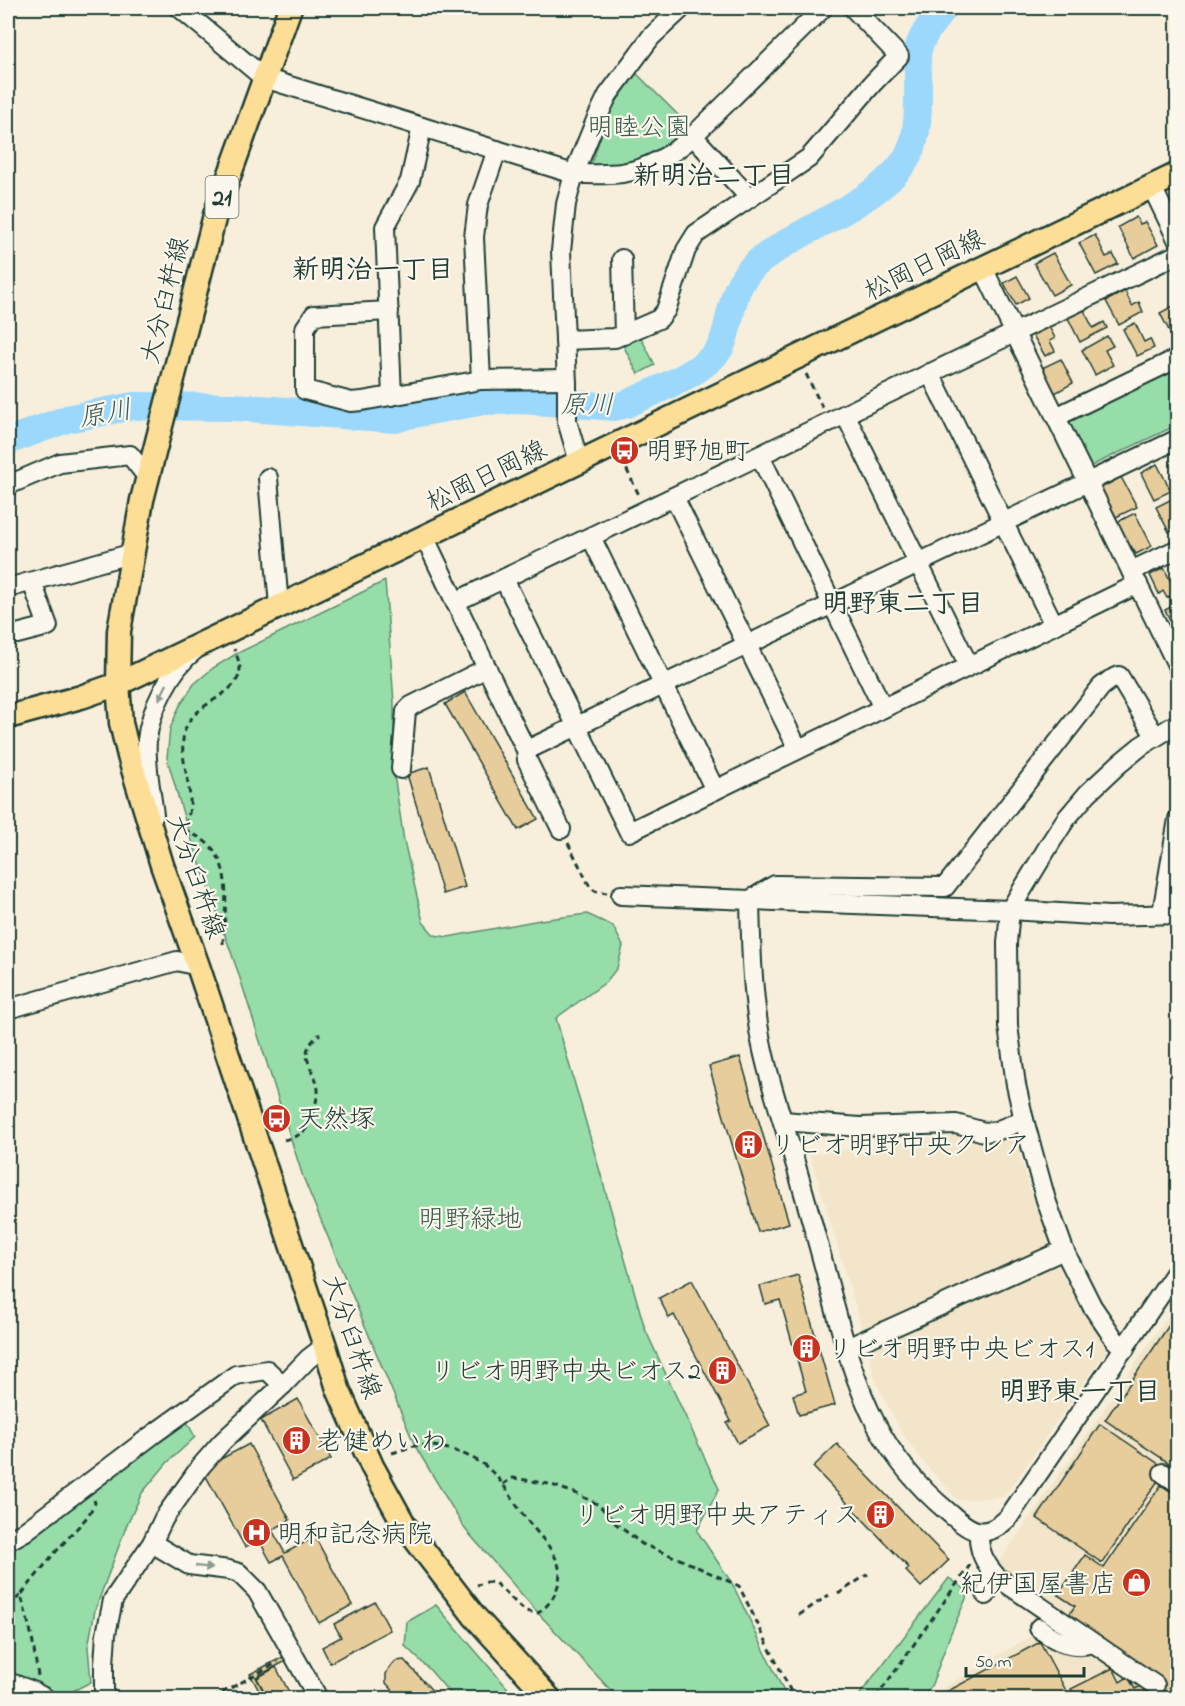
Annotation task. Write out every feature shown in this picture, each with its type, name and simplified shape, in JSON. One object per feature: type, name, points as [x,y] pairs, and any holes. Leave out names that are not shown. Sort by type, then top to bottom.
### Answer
[{"type":"main road","name":"大分臼杵線","points":[[290,8],[215,215],[148,478],[119,631],[117,684],[121,723],[162,865],[346,1408],[372,1466],[405,1526],[475,1617],[549,1698]]},
{"type":"main road","name":"松岡日岡線","points":[[8,717],[81,697],[225,641],[279,606],[1178,174]]},
{"type":"street","points":[[180,8],[264,78],[574,174],[621,174],[642,169],[675,151],[824,8]]},
{"type":"street","points":[[579,462],[567,421],[561,251],[566,204],[574,174],[608,95],[651,37],[682,8]]},
{"type":"street","points":[[565,340],[615,338],[662,316],[686,250],[701,229],[809,158],[899,56],[853,8]]},
{"type":"street","points":[[392,396],[385,226],[410,181],[422,127]]},
{"type":"street","points":[[693,136],[749,197]]},
{"type":"street","points":[[482,380],[474,237],[478,205],[497,150]]},
{"type":"street","points":[[1152,187],[1178,241]]},
{"type":"street","points":[[455,602],[1178,254]]},
{"type":"street","points":[[622,259],[624,334]]},
{"type":"street","points":[[983,268],[1134,578],[1176,659]]},
{"type":"street","points":[[389,311],[314,315],[305,328],[305,390],[351,402],[482,380],[567,381]]},
{"type":"street","points":[[1056,417],[1178,358]]},
{"type":"street","points":[[930,373],[1054,625]]},
{"type":"street","points":[[838,418],[918,563],[969,666]]},
{"type":"street","points":[[526,748],[534,748],[1178,439]]},
{"type":"street","points":[[8,487],[60,463],[129,455],[148,478]]},
{"type":"street","points":[[760,456],[883,708]]},
{"type":"street","points":[[268,478],[279,606]]},
{"type":"street","points":[[674,497],[798,749]]},
{"type":"street","points":[[424,536],[526,748],[527,760],[561,829]]},
{"type":"street","points":[[591,537],[715,790]]},
{"type":"street","points":[[504,579],[629,832],[1054,625],[1178,549]]},
{"type":"street","points":[[8,588],[133,553]]},
{"type":"street","points":[[17,634],[48,626],[32,582]]},
{"type":"street","points":[[162,865],[147,759],[147,739],[152,718],[173,674],[190,654],[225,641]]},
{"type":"street","points":[[401,769],[406,711],[411,706],[487,668]]},
{"type":"street","points":[[750,900],[775,885],[945,887],[1101,687],[1119,676],[1155,736]]},
{"type":"street","points":[[1125,1348],[1115,1340],[1092,1306],[1065,1250],[1046,1200],[1016,1085],[1008,1026],[1007,943],[1010,910],[1066,819],[1108,774],[1155,736],[1178,723]]},
{"type":"street","points":[[621,895],[1109,916],[1170,914],[1178,819]]},
{"type":"street","points":[[750,900],[753,986],[759,1026],[773,1088],[855,1375],[876,1424],[898,1461],[911,1477],[941,1507],[974,1532],[980,1541],[983,1560],[997,1577],[1155,1685]]},
{"type":"street","points":[[8,1009],[177,961],[198,966]]},
{"type":"street","points":[[783,1121],[860,1127],[956,1124],[984,1132],[996,1131],[1024,1120]]},
{"type":"street","points":[[847,1348],[1065,1250]]},
{"type":"street","points":[[980,1541],[1008,1518],[1178,1269]]},
{"type":"street","points":[[99,1696],[106,1634],[113,1600],[152,1543],[164,1518],[201,1466],[222,1442],[308,1359],[326,1346]]},
{"type":"street","points":[[8,1541],[24,1532],[155,1432],[236,1375],[267,1370],[284,1384]]},
{"type":"street","points":[[152,1543],[189,1565],[239,1573],[257,1591],[318,1698]]},
{"type":"street","points":[[986,1594],[990,1582],[990,1570]]},
{"type":"street","points":[[1039,1628],[1061,1642],[1071,1645],[1083,1646],[1093,1643]]},
{"type":"street","points":[[8,1682],[42,1697]]},
{"type":"path","points":[[802,368],[838,418]]},
{"type":"path","points":[[620,456],[646,510]]},
{"type":"path","points":[[223,944],[225,883],[219,859],[211,847],[199,837],[185,830],[191,801],[183,745],[185,729],[193,715],[235,682],[240,673],[239,661],[225,641]]},
{"type":"path","points":[[561,829],[590,887],[595,891],[621,895]]},
{"type":"path","points":[[284,1140],[306,1130],[313,1110],[318,1091],[306,1060],[308,1047],[320,1034]]},
{"type":"path","points":[[392,1453],[415,1446],[431,1446],[451,1450],[490,1469],[558,1561],[559,1577],[555,1595],[546,1608],[538,1613],[525,1611],[495,1583],[487,1582],[477,1585]]},
{"type":"path","points":[[503,1484],[513,1478],[549,1484],[577,1494],[599,1505],[615,1523],[642,1544],[740,1586],[794,1698]]},
{"type":"path","points":[[8,1606],[21,1596],[46,1563],[88,1516],[95,1503],[88,1484]]},
{"type":"path","points":[[876,1698],[980,1541]]},
{"type":"path","points":[[838,1593],[868,1574]]},
{"type":"path","points":[[21,1596],[32,1636],[42,1697]]},
{"type":"path","points":[[799,1615],[829,1596]]},
{"type":"path","points":[[213,1698],[293,1654]]},
{"type":"path","points":[[192,1698],[197,1696]]},
{"type":"shaded area","points":[[1012,1129],[1030,1190],[1060,1270],[1107,1350],[1004,1497],[958,1500],[920,1458],[902,1433],[876,1382],[810,1154]]},
{"type":"shaded area","points":[[1177,1303],[1177,1698],[926,1698],[1064,1617],[995,1568]]},
{"type":"green space","name":"明睦公園","points":[[636,73],[692,129],[666,149],[631,165],[593,167],[592,162],[608,114]]},
{"type":"green space","points":[[639,334],[655,365],[638,374],[622,343]]},
{"type":"green space","points":[[1177,364],[1177,425],[1089,467],[1066,423],[1072,415]]},
{"type":"green space","name":"明野緑地","points":[[385,581],[394,702],[394,774],[404,841],[423,922],[434,935],[448,937],[587,914],[613,926],[623,946],[617,968],[606,982],[556,1018],[645,1329],[719,1489],[697,1531],[732,1583],[787,1698],[618,1698],[538,1613],[465,1529],[415,1446],[303,1177],[238,972],[186,824],[167,758],[170,729],[179,707],[194,684],[213,668],[236,654]]},
{"type":"green space","points":[[185,1418],[195,1437],[167,1463],[142,1493],[126,1527],[95,1610],[88,1647],[91,1682],[59,1698],[8,1698],[8,1545]]},
{"type":"green space","points":[[949,1578],[969,1592],[932,1684],[924,1698],[857,1698]]},
{"type":"green space","points":[[436,1605],[516,1698],[454,1698],[405,1646],[407,1622]]},
{"type":"building","points":[[1136,217],[1140,224],[1145,222],[1158,245],[1134,258],[1118,227]]},
{"type":"building","points":[[1095,235],[1106,257],[1113,254],[1118,264],[1096,275],[1079,243]]},
{"type":"building","points":[[1053,253],[1071,285],[1052,295],[1034,263]]},
{"type":"building","points":[[1017,276],[1029,298],[1016,305],[1004,283]]},
{"type":"building","points":[[1125,291],[1132,306],[1139,302],[1143,312],[1119,325],[1106,301]]},
{"type":"building","points":[[1177,304],[1178,341],[1175,342],[1160,313]]},
{"type":"building","points":[[1083,308],[1093,328],[1104,322],[1107,328],[1080,342],[1067,316]]},
{"type":"building","points":[[1047,323],[1055,338],[1050,341],[1055,351],[1045,356],[1031,332]]},
{"type":"building","points":[[1135,323],[1144,342],[1150,339],[1154,348],[1137,356],[1123,329]]},
{"type":"building","points":[[1107,336],[1113,346],[1105,350],[1113,365],[1095,375],[1082,350]]},
{"type":"building","points":[[1061,359],[1073,383],[1055,393],[1042,368]]},
{"type":"building","points":[[1157,464],[1171,491],[1154,499],[1141,473]]},
{"type":"building","points":[[1121,477],[1137,507],[1116,517],[1101,488]]},
{"type":"building","points":[[1178,496],[1178,528],[1169,532],[1156,507]]},
{"type":"building","points":[[1135,513],[1152,546],[1136,554],[1131,546],[1128,548],[1115,523]]},
{"type":"building","points":[[1164,568],[1172,584],[1178,582],[1178,593],[1167,598],[1163,591],[1159,594],[1150,575]]},
{"type":"building","points":[[1178,603],[1178,633],[1177,633],[1165,610]]},
{"type":"building","points":[[465,692],[538,819],[518,830],[445,704]]},
{"type":"building","points":[[429,767],[465,887],[443,894],[407,774]]},
{"type":"building","name":"リビオ明野中央クレア","points":[[740,1057],[789,1223],[758,1232],[709,1066]]},
{"type":"building","name":"リビオ明野中央ビオス1","points":[[798,1275],[835,1405],[799,1415],[793,1395],[806,1391],[780,1300],[765,1304],[760,1286]]},
{"type":"building","name":"リビオ明野中央ビオス2","points":[[692,1280],[770,1426],[738,1443],[727,1423],[731,1421],[674,1315],[669,1318],[659,1298]]},
{"type":"building","points":[[1178,1312],[1178,1469],[1105,1420]]},
{"type":"building","name":"老健めいわ","points":[[298,1399],[331,1459],[293,1480],[261,1420]]},
{"type":"building","points":[[1100,1424],[1166,1469],[1102,1563],[1037,1518]]},
{"type":"building","name":"明和記念病院","points":[[249,1444],[290,1520],[272,1530],[285,1553],[315,1537],[352,1605],[319,1623],[283,1556],[271,1562],[259,1540],[245,1547],[202,1469]]},
{"type":"building","name":"リビオ明野中央アティス","points":[[837,1444],[949,1560],[921,1587],[906,1571],[909,1568],[813,1467]]},
{"type":"building","points":[[1161,1485],[1178,1496],[1178,1698],[1164,1698],[1151,1690],[1066,1619],[1075,1606],[1058,1595],[1085,1555],[1104,1568]]},
{"type":"building","points":[[375,1602],[390,1630],[330,1663],[322,1647],[341,1637],[334,1624]]},
{"type":"building","points":[[1040,1642],[1070,1698],[935,1698]]},
{"type":"building","points":[[283,1657],[286,1661],[256,1677],[267,1698],[263,1698],[250,1674]]},
{"type":"building","points":[[404,1660],[439,1698],[400,1698],[386,1683],[389,1668],[396,1661]]},
{"type":"building","points":[[276,1667],[292,1698],[268,1698],[257,1678]]},
{"type":"building","points":[[1113,1668],[1120,1682],[1128,1677],[1135,1689],[1145,1684],[1149,1692],[1157,1698],[1076,1698],[1071,1689]]},
{"type":"waterway","name":"原川","points":[[8,441],[67,419],[133,406],[234,407],[396,419],[484,401],[522,400],[615,407],[627,404],[694,371],[716,354],[726,333],[736,292],[755,265],[773,251],[860,201],[896,172],[909,154],[917,125],[918,50],[925,33],[944,8]]},
{"type":"place","name":"明野旭町","points":[[625,450]]},
{"type":"place","name":"天然塚","points":[[276,1118]]},
{"type":"place","name":"リビオ明野中央クレア","points":[[749,1144]]},
{"type":"place","name":"リビオ明野中央ビオス1","points":[[806,1348]]},
{"type":"place","name":"リビオ明野中央ビオス2","points":[[722,1370]]},
{"type":"place","name":"老健めいわ","points":[[296,1440]]},
{"type":"place","name":"リビオ明野中央アティス","points":[[881,1514]]},
{"type":"place","name":"明和記念病院","points":[[256,1533]]},
{"type":"place","name":"紀伊国屋書店","points":[[1137,1583]]},
{"type":"district","name":"新明治二丁目","points":[[714,175]]},
{"type":"district","name":"新明治一丁目","points":[[373,269]]},
{"type":"district","name":"明野東二丁目","points":[[903,603]]},
{"type":"district","name":"明野東一丁目","points":[[1080,1391]]}]
